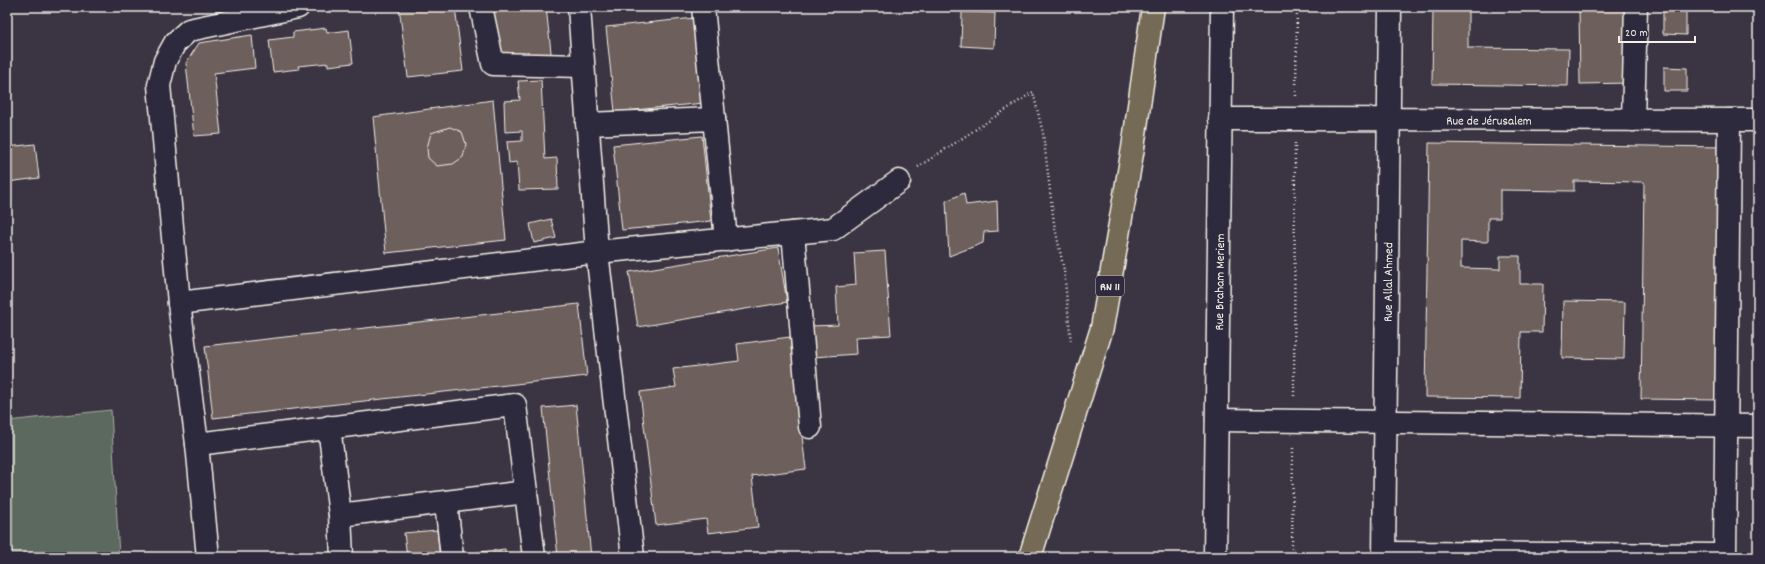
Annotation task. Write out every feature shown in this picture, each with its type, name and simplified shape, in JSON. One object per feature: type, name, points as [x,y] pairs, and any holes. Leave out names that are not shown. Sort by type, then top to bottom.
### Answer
[{"type":"main road","name":"RN 11","points":[[1030,557],[1102,328],[1133,148],[1153,7]]},
{"type":"street","points":[[208,557],[197,444],[179,303],[159,84],[165,61],[175,43],[189,30],[298,7]]},
{"type":"street","points":[[481,7],[493,64],[583,66]]},
{"type":"street","points":[[579,7],[597,252],[633,557]]},
{"type":"street","points":[[702,7],[726,240]]},
{"type":"street","name":"Rue Braham Meriem","points":[[1215,557],[1222,7]]},
{"type":"street","name":"Rue Allal Ahmed","points":[[1384,555],[1390,7]]},
{"type":"street","points":[[1634,120],[1636,7]]},
{"type":"street","points":[[588,124],[714,119]]},
{"type":"street","name":"Rue de Jérusalem","points":[[1220,119],[1758,120]]},
{"type":"street","points":[[1384,555],[1724,556],[1727,426],[1729,120]]},
{"type":"street","points":[[179,303],[597,252],[833,229],[899,181]]},
{"type":"street","points":[[793,233],[810,427]]},
{"type":"street","points":[[197,444],[515,405],[534,557]]},
{"type":"street","points":[[1217,420],[1758,426]]},
{"type":"street","points":[[329,427],[340,515],[342,557]]},
{"type":"street","points":[[340,515],[526,492]]},
{"type":"street","points":[[446,502],[452,557]]},
{"type":"path","points":[[1292,557],[1296,7]]},
{"type":"path","points":[[899,181],[977,127],[1032,92],[1043,133],[1054,216],[1064,270],[1070,349]]},
{"type":"green space","points":[[111,410],[119,557],[7,557],[7,421]]},
{"type":"building","points":[[399,7],[455,7],[463,71],[408,77]]},
{"type":"building","points":[[493,7],[546,7],[552,61],[500,68]]},
{"type":"building","points":[[1433,7],[1468,7],[1468,48],[1569,49],[1568,86],[1432,84]]},
{"type":"building","points":[[1579,7],[1628,7],[1629,83],[1580,84]]},
{"type":"building","points":[[1663,11],[1686,11],[1686,35],[1663,34]]},
{"type":"building","points":[[962,12],[995,13],[994,48],[961,46]]},
{"type":"building","points":[[695,18],[704,103],[615,112],[606,27]]},
{"type":"building","points":[[326,28],[327,33],[349,30],[353,63],[328,66],[328,63],[298,66],[299,69],[273,72],[269,40],[293,37],[293,32]]},
{"type":"building","points":[[252,35],[255,68],[214,73],[221,134],[194,136],[186,63],[199,43]]},
{"type":"building","points":[[1664,67],[1687,68],[1687,91],[1664,91]]},
{"type":"building","points":[[541,80],[545,159],[557,158],[558,189],[519,190],[517,162],[509,163],[507,142],[522,141],[522,131],[505,132],[504,101],[520,100],[518,81]]},
{"type":"building","points":[[493,100],[506,240],[386,253],[373,117]]},
{"type":"building","points":[[450,127],[462,132],[466,144],[463,157],[453,164],[437,166],[428,158],[427,148],[431,133]]},
{"type":"building","points":[[702,136],[711,221],[622,230],[613,145]]},
{"type":"building","points":[[1429,143],[1723,147],[1719,400],[1641,399],[1644,182],[1574,181],[1574,191],[1500,190],[1500,218],[1488,218],[1488,242],[1461,241],[1461,268],[1500,269],[1500,256],[1520,256],[1520,284],[1543,284],[1542,332],[1521,332],[1520,398],[1425,397]]},
{"type":"building","points":[[35,144],[39,178],[7,182],[7,147]]},
{"type":"building","points":[[964,193],[966,205],[997,201],[998,231],[984,232],[983,243],[949,256],[946,201]]},
{"type":"building","points":[[551,219],[556,238],[534,243],[530,224]]},
{"type":"building","points":[[778,248],[787,302],[638,327],[629,272]]},
{"type":"building","points":[[885,251],[891,335],[856,337],[857,354],[813,357],[811,326],[838,325],[836,287],[856,285],[854,253]]},
{"type":"building","points":[[1563,301],[1625,302],[1624,359],[1562,358]]},
{"type":"building","points":[[579,304],[587,376],[213,418],[205,346]]},
{"type":"building","points":[[790,337],[806,469],[752,476],[758,527],[708,533],[706,519],[656,525],[640,392],[676,387],[673,369],[739,361],[737,344]]},
{"type":"building","points":[[576,405],[591,557],[558,557],[543,408]]},
{"type":"building","points":[[437,530],[440,557],[407,557],[404,533]]},
{"type":"building","points":[[505,549],[506,557],[471,557],[471,553]]}]
